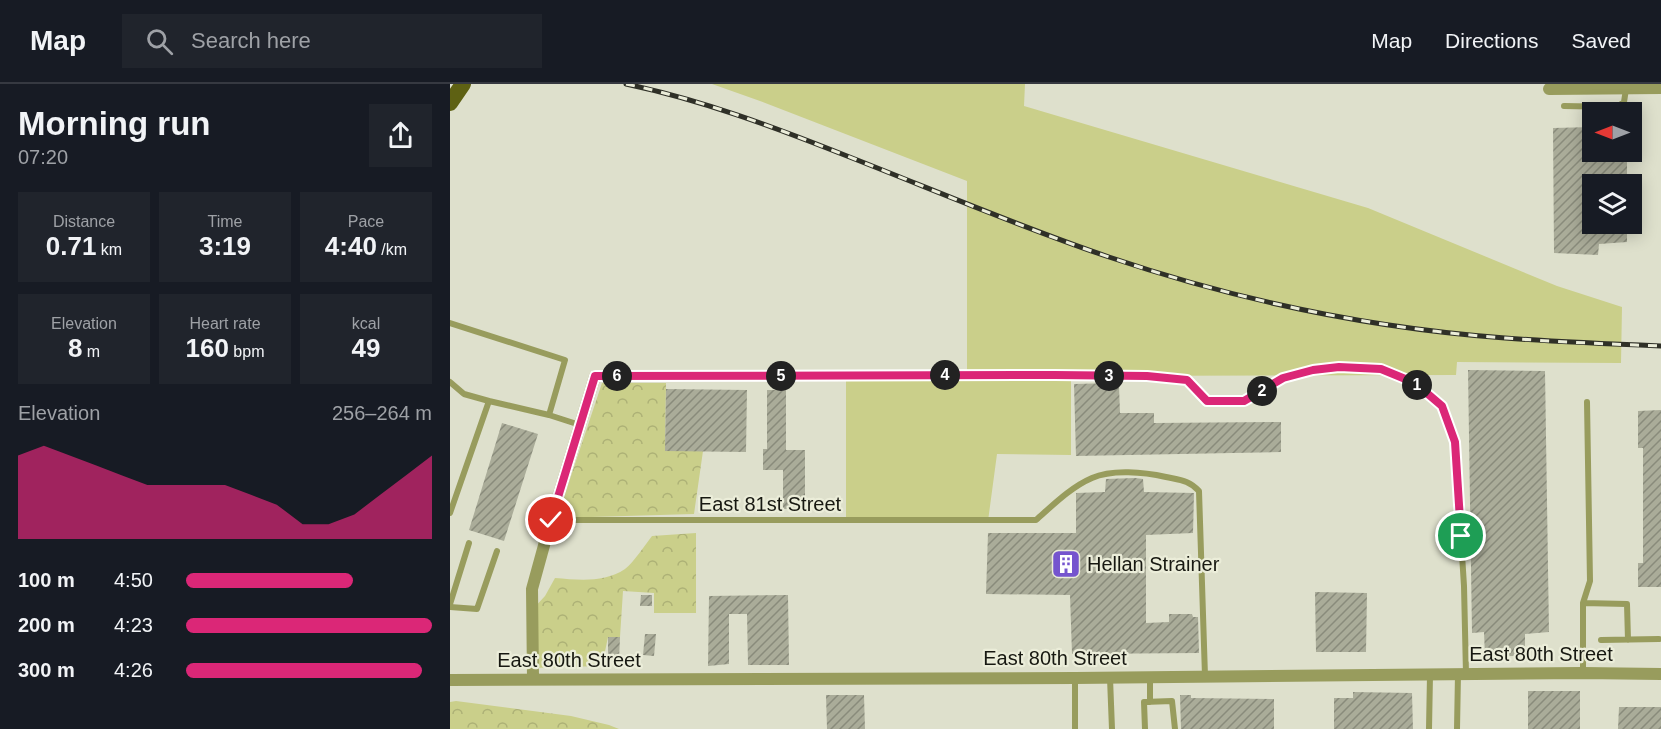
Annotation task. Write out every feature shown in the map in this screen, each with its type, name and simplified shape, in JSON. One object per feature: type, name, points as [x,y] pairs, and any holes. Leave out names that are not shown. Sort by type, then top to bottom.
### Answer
[{"type":"main road","points":[[450,103],[464,84]]},
{"type":"street","points":[[1550,89],[1661,88]]},
{"type":"street","points":[[533,679],[532,589],[595,376]]},
{"type":"street","name":"East 80th Street","points":[[450,680],[1661,674]]},
{"type":"lane","points":[[1564,106],[1617,107],[1623,102],[1626,89]]},
{"type":"lane","points":[[450,323],[565,360],[549,415]]},
{"type":"lane","points":[[595,376],[1147,376],[1187,380],[1207,401],[1244,401],[1283,378],[1313,370],[1339,367],[1381,369],[1415,383],[1442,406],[1455,442],[1464,586],[1462,674],[1457,729]]},
{"type":"lane","points":[[450,382],[464,394],[580,425]]},
{"type":"lane","points":[[450,513],[489,401]]},
{"type":"lane","points":[[1583,673],[1583,603],[1590,581],[1587,402]]},
{"type":"lane","name":"East 81st Street","points":[[551,520],[1036,520],[1070,490],[1093,477],[1120,472],[1148,473],[1191,482],[1199,491],[1205,676]]},
{"type":"lane","points":[[469,543],[450,605],[477,609],[497,551]]},
{"type":"lane","points":[[1583,603],[1627,604],[1628,640]]},
{"type":"lane","points":[[1601,640],[1659,639]]},
{"type":"lane","points":[[1429,729],[1430,674]]},
{"type":"lane","points":[[1110,677],[1112,729]]},
{"type":"lane","points":[[1150,677],[1150,702]]},
{"type":"lane","points":[[1075,678],[1075,729]]},
{"type":"lane","points":[[1144,729],[1144,702],[1172,701],[1174,729]]},
{"type":"green space","points":[[712,84],[1025,84],[1024,106],[1368,208],[1557,286],[1622,307],[1621,363],[1457,362],[1456,375],[1071,376],[1071,455],[997,454],[988,521],[846,521],[846,375],[967,375],[967,181]]},
{"type":"green space","points":[[602,383],[666,383],[665,451],[703,451],[694,514],[557,518]]},
{"type":"green space","points":[[696,533],[696,613],[654,613],[654,593],[623,591],[620,637],[608,637],[602,666],[533,668],[532,610],[545,596],[555,578],[591,580],[609,577],[625,569],[652,536]]},
{"type":"green space","points":[[450,702],[571,716],[619,729],[450,729]]},
{"type":"building","points":[[1582,127],[1582,162],[1627,162],[1627,174],[1582,174],[1582,234],[1627,234],[1627,242],[1599,244],[1598,255],[1554,253],[1553,128]]},
{"type":"building","points":[[1468,370],[1545,371],[1549,632],[1525,634],[1525,656],[1485,656],[1484,632],[1472,633]]},
{"type":"building","points":[[1113,383],[1113,386],[1119,386],[1120,413],[1154,413],[1154,423],[1281,422],[1281,452],[1076,456],[1074,384]]},
{"type":"building","points":[[666,389],[747,390],[746,452],[665,451]]},
{"type":"building","points":[[767,390],[786,390],[786,450],[805,450],[805,509],[783,509],[783,470],[763,470],[763,449],[767,449]]},
{"type":"building","points":[[1661,410],[1661,587],[1638,587],[1638,563],[1643,563],[1643,448],[1638,448],[1638,411]]},
{"type":"building","points":[[502,423],[538,434],[504,541],[469,530]]},
{"type":"building","name":"Hellan Strainer","points":[[1106,479],[1143,479],[1144,492],[1194,493],[1193,533],[1146,535],[1146,623],[1169,622],[1169,614],[1192,614],[1193,617],[1198,617],[1199,653],[1072,654],[1070,595],[986,594],[988,533],[1076,533],[1076,493],[1105,492]]},
{"type":"building","points":[[1315,592],[1367,593],[1366,652],[1316,652]]},
{"type":"building","points":[[641,595],[652,595],[652,606],[640,606]]},
{"type":"building","points":[[788,595],[789,665],[748,665],[747,614],[729,614],[729,664],[708,666],[709,596]]},
{"type":"building","points":[[645,634],[656,634],[654,656],[643,655]]},
{"type":"building","points":[[608,637],[620,637],[619,660],[608,660]]},
{"type":"building","points":[[1528,691],[1580,691],[1580,729],[1528,729]]},
{"type":"building","points":[[1353,692],[1412,693],[1413,729],[1334,729],[1334,698],[1353,698]]},
{"type":"building","points":[[826,695],[864,695],[865,729],[827,729]]},
{"type":"building","points":[[1180,695],[1191,695],[1191,698],[1274,699],[1274,729],[1181,729]]},
{"type":"building","points":[[1619,707],[1661,707],[1661,729],[1618,729]]},
{"type":"railway","points":[[626,84],[710,106],[765,125],[1010,221],[1109,257],[1255,299],[1354,319],[1454,333],[1544,341],[1661,346]]},
{"type":"place","name":"Hellan Strainer","points":[[1066,564]]},
{"type":"route","points":[[551,520],[595,376],[1147,376],[1187,380],[1207,401],[1244,401],[1283,378],[1313,370],[1339,367],[1381,369],[1415,383],[1442,406],[1455,442],[1461,536]]}]
